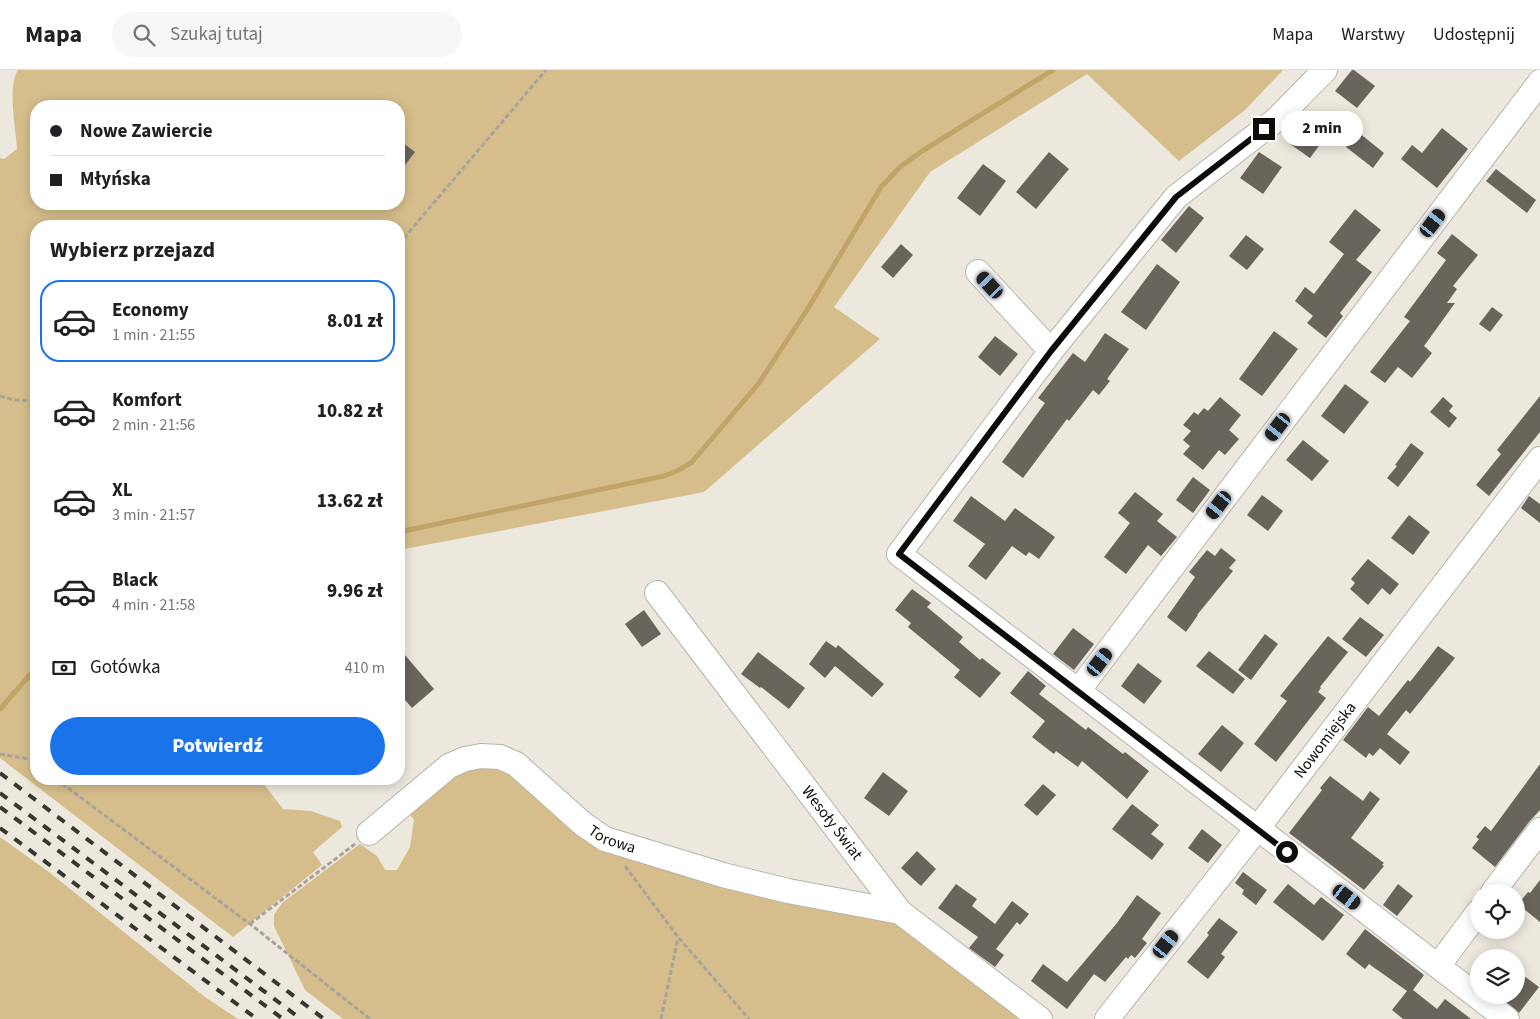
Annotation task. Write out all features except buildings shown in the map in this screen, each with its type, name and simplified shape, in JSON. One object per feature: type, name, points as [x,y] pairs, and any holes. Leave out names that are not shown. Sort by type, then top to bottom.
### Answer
[{"type":"street","points":[[1325,70],[1277,119],[1176,197],[1051,351],[899,554],[1507,1019]]},
{"type":"street","points":[[1078,691],[1540,82]]},
{"type":"street","points":[[978,272],[1051,351]]},
{"type":"street","name":"Nowomiejska","points":[[1107,1019],[1257,829],[1540,459]]},
{"type":"street","name":"Wesoły Świat","points":[[657,592],[900,912],[1040,1019]]},
{"type":"street","name":"Torowa","points":[[369,833],[449,766],[465,759],[482,756],[500,757],[516,764],[583,824],[605,839],[742,880],[788,891],[900,912]]},
{"type":"street","points":[[1499,884],[1540,830]]},
{"type":"street","points":[[1438,966],[1470,923]]},
{"type":"path","points":[[405,237],[546,70]]},
{"type":"path","points":[[0,396],[14,400],[30,401]]},
{"type":"path","points":[[0,754],[30,759]]},
{"type":"path","points":[[64,785],[250,924],[370,1019]]},
{"type":"path","points":[[250,924],[369,833]]},
{"type":"path","points":[[605,839],[678,937],[749,1019]]},
{"type":"path","points":[[661,1019],[678,937]]},
{"type":"shaded area","points":[[18,70],[1283,70],[1245,110],[1179,161],[1087,74],[930,172],[834,307],[880,339],[704,492],[405,549],[405,220],[30,220],[30,781],[0,758],[0,158],[4,159],[17,149],[13,87]]},
{"type":"shaded area","points":[[486,765],[513,772],[579,831],[884,914],[1026,1019],[343,1019],[305,990],[274,926],[274,915],[282,903],[360,844],[377,856],[385,870],[397,870],[410,847],[414,820],[406,809],[439,780]]},
{"type":"shaded area","points":[[35,785],[265,785],[283,809],[311,811],[340,821],[342,827],[313,852],[322,865],[233,937]]},
{"type":"shaded area","points":[[0,837],[49,872],[205,997],[238,1019],[0,1019]]},
{"type":"waterway","points":[[405,531],[664,476],[692,462],[759,383],[807,310],[881,187],[900,167],[922,151],[1053,70]]},
{"type":"waterway","points":[[0,709],[30,675]]},
{"type":"railway","points":[[0,773],[324,1019]]},
{"type":"railway","points":[[0,793],[301,1019]]},
{"type":"railway","points":[[0,807],[283,1019]]},
{"type":"railway","points":[[0,828],[257,1019]]},
{"type":"route","points":[[1264,129],[1176,197],[1051,351],[899,554],[1287,852]]}]
